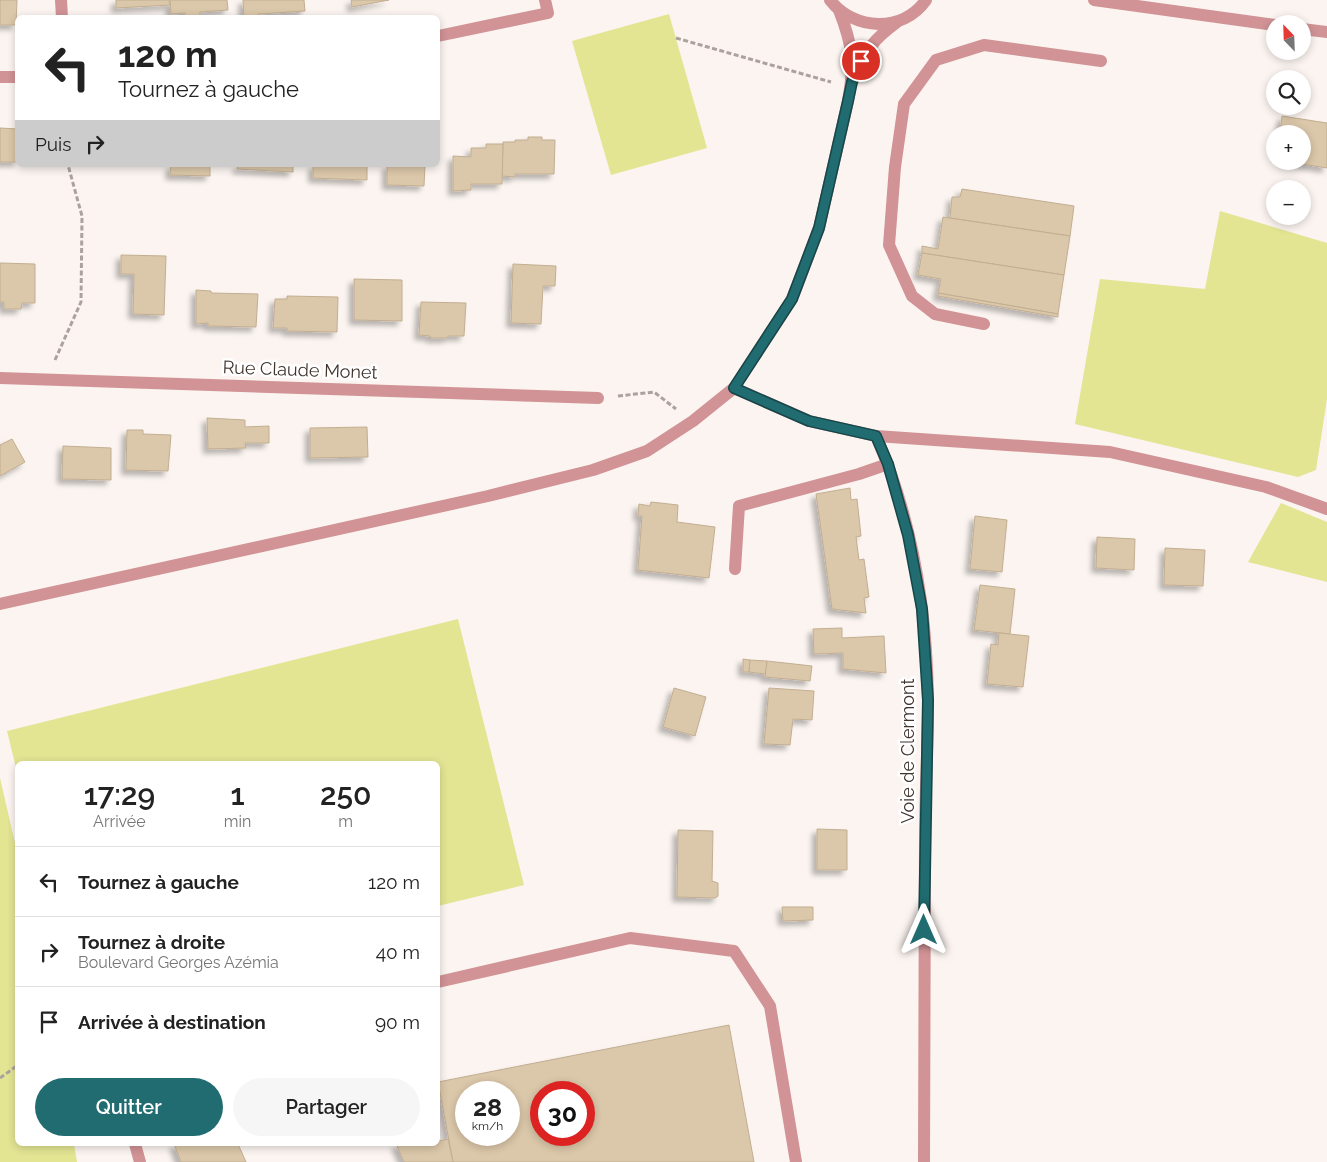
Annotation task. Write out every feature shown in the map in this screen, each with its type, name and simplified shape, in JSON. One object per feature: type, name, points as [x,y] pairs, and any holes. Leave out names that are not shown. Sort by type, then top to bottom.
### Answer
[{"type":"street","points":[[61,0],[62,15]]},
{"type":"street","points":[[830,0],[839,10],[866,24],[885,24],[898,21]]},
{"type":"street","points":[[1094,0],[1266,24]]},
{"type":"street","points":[[0,604],[488,496],[593,470],[647,451],[693,421],[734,388],[792,299],[819,228],[851,85],[868,48],[876,38],[898,21],[916,12],[927,1]]},
{"type":"street","points":[[440,35],[547,6]]},
{"type":"street","points":[[839,10],[851,44],[851,85]]},
{"type":"street","points":[[1311,30],[1327,32]]},
{"type":"street","points":[[984,324],[936,314],[912,296],[889,245],[895,167],[904,104],[936,60],[984,45],[1101,61]]},
{"type":"street","points":[[0,76],[15,77]]},
{"type":"street","name":"Rue Claude Monet","points":[[0,378],[598,398]]},
{"type":"street","points":[[734,388],[809,421],[876,436],[1110,452],[1266,487],[1327,509]]},
{"type":"street","name":"Voie de Clermont","points":[[876,436],[888,464],[908,535],[922,609],[928,700],[925,800],[924,1162]]},
{"type":"street","points":[[735,569],[739,506],[859,474],[888,464]]},
{"type":"street","points":[[440,982],[630,938],[734,952],[770,1006],[796,1162]]},
{"type":"street","points":[[136,1146],[140,1162]]},
{"type":"path","points":[[676,38],[851,85]]},
{"type":"path","points":[[46,379],[80,302],[82,216],[69,167]]},
{"type":"path","points":[[598,398],[654,392],[693,421]]},
{"type":"path","points":[[0,1078],[15,1067]]},
{"type":"green space","points":[[669,14],[707,148],[611,175],[572,41]]},
{"type":"green space","points":[[1220,211],[1327,243],[1327,399],[1316,470],[1298,477],[1075,424],[1100,279],[1205,289]]},
{"type":"green space","points":[[1281,503],[1327,522],[1327,582],[1248,562]]},
{"type":"green space","points":[[458,619],[524,885],[440,906],[440,761],[15,761],[15,764],[7,731]]},
{"type":"green space","points":[[0,778],[15,843],[15,1146],[74,1146],[77,1162],[0,1162]]},
{"type":"building","points":[[0,0],[17,0],[15,25],[0,25]]},
{"type":"building","points":[[116,0],[169,0],[170,5],[116,8]]},
{"type":"building","points":[[170,0],[227,0],[228,10],[200,12],[200,15],[171,14]]},
{"type":"building","points":[[243,0],[304,0],[305,11],[244,15]]},
{"type":"building","points":[[351,0],[389,0],[352,7]]},
{"type":"building","points":[[1282,116],[1327,123],[1327,168],[1311,165],[1311,125],[1281,125]]},
{"type":"building","points":[[0,128],[15,129],[15,162],[0,162]]},
{"type":"building","points":[[528,137],[542,137],[542,140],[555,140],[554,174],[502,176],[503,142],[528,140]]},
{"type":"building","points":[[486,144],[503,144],[502,184],[471,184],[471,190],[453,191],[453,156],[471,157],[471,148],[486,148]]},
{"type":"building","points":[[171,167],[210,167],[210,176],[170,175]]},
{"type":"building","points":[[238,167],[293,167],[293,172],[237,169]]},
{"type":"building","points":[[313,167],[367,167],[367,180],[313,178]]},
{"type":"building","points":[[387,167],[425,167],[424,186],[387,185]]},
{"type":"building","points":[[962,189],[1074,206],[1070,236],[950,218],[952,197],[960,197]]},
{"type":"building","points":[[943,217],[1070,236],[1064,275],[922,253],[922,246],[938,249]]},
{"type":"building","points":[[922,253],[1064,275],[1058,314],[938,293],[941,279],[918,275]]},
{"type":"building","points":[[121,255],[166,256],[164,315],[133,314],[134,274],[121,274]]},
{"type":"building","points":[[0,263],[35,264],[35,303],[22,303],[21,309],[4,309],[4,302],[0,302]]},
{"type":"building","points":[[513,264],[556,266],[555,286],[543,286],[541,324],[511,323]]},
{"type":"building","points":[[354,279],[402,280],[402,321],[354,320]]},
{"type":"building","points":[[196,290],[211,291],[211,293],[258,294],[256,327],[208,326],[208,323],[196,324]]},
{"type":"building","points":[[938,293],[1058,314],[1058,317],[938,296]]},
{"type":"building","points":[[287,296],[338,297],[337,332],[287,331],[287,328],[273,328],[275,299],[287,299]]},
{"type":"building","points":[[421,302],[466,303],[464,336],[431,338],[430,336],[419,335]]},
{"type":"building","points":[[207,418],[245,420],[245,427],[269,426],[269,443],[245,443],[246,448],[208,449]]},
{"type":"building","points":[[367,427],[368,457],[310,458],[310,428]]},
{"type":"building","points":[[127,430],[143,430],[143,434],[171,435],[168,471],[126,470]]},
{"type":"building","points":[[12,439],[25,462],[0,476],[0,445]]},
{"type":"building","points":[[63,446],[111,448],[111,480],[62,479]]},
{"type":"building","points":[[850,488],[851,500],[857,499],[861,536],[856,537],[859,560],[864,559],[869,597],[864,598],[866,613],[832,609],[816,494]]},
{"type":"building","points":[[651,502],[678,505],[677,522],[715,527],[709,578],[638,570],[642,516],[638,516],[639,504],[650,506]]},
{"type":"building","points":[[975,516],[1007,520],[1002,572],[970,569]]},
{"type":"building","points":[[1097,537],[1135,539],[1134,570],[1096,568]]},
{"type":"building","points":[[1165,548],[1205,550],[1203,586],[1164,585]]},
{"type":"building","points":[[980,585],[1015,589],[1010,634],[974,630]]},
{"type":"building","points":[[842,628],[842,638],[884,636],[886,673],[843,669],[843,653],[814,654],[813,629]]},
{"type":"building","points":[[999,633],[1029,636],[1023,687],[987,684],[991,644],[998,645]]},
{"type":"building","points":[[743,659],[750,660],[749,672],[743,672]]},
{"type":"building","points":[[750,660],[767,661],[766,674],[749,672]]},
{"type":"building","points":[[767,661],[812,666],[810,681],[765,677]]},
{"type":"building","points":[[674,688],[706,697],[695,736],[663,727]]},
{"type":"building","points":[[769,688],[814,691],[812,720],[793,719],[790,745],[764,744]]},
{"type":"building","points":[[817,829],[847,830],[847,870],[817,870]]},
{"type":"building","points":[[678,830],[713,831],[712,881],[718,883],[718,896],[715,898],[677,897]]},
{"type":"building","points":[[782,907],[813,907],[813,920],[783,921]]},
{"type":"building","points":[[729,1025],[754,1162],[453,1162],[440,1093],[440,1082]]},
{"type":"building","points":[[448,1139],[453,1162],[404,1162],[397,1146],[440,1146],[440,1141]]},
{"type":"building","points":[[175,1146],[239,1146],[246,1162],[181,1162]]},
{"type":"route","points":[[861,61],[852,82],[819,228],[792,299],[734,388],[809,421],[876,436],[888,464],[908,535],[922,609],[928,700],[924,930]]}]
